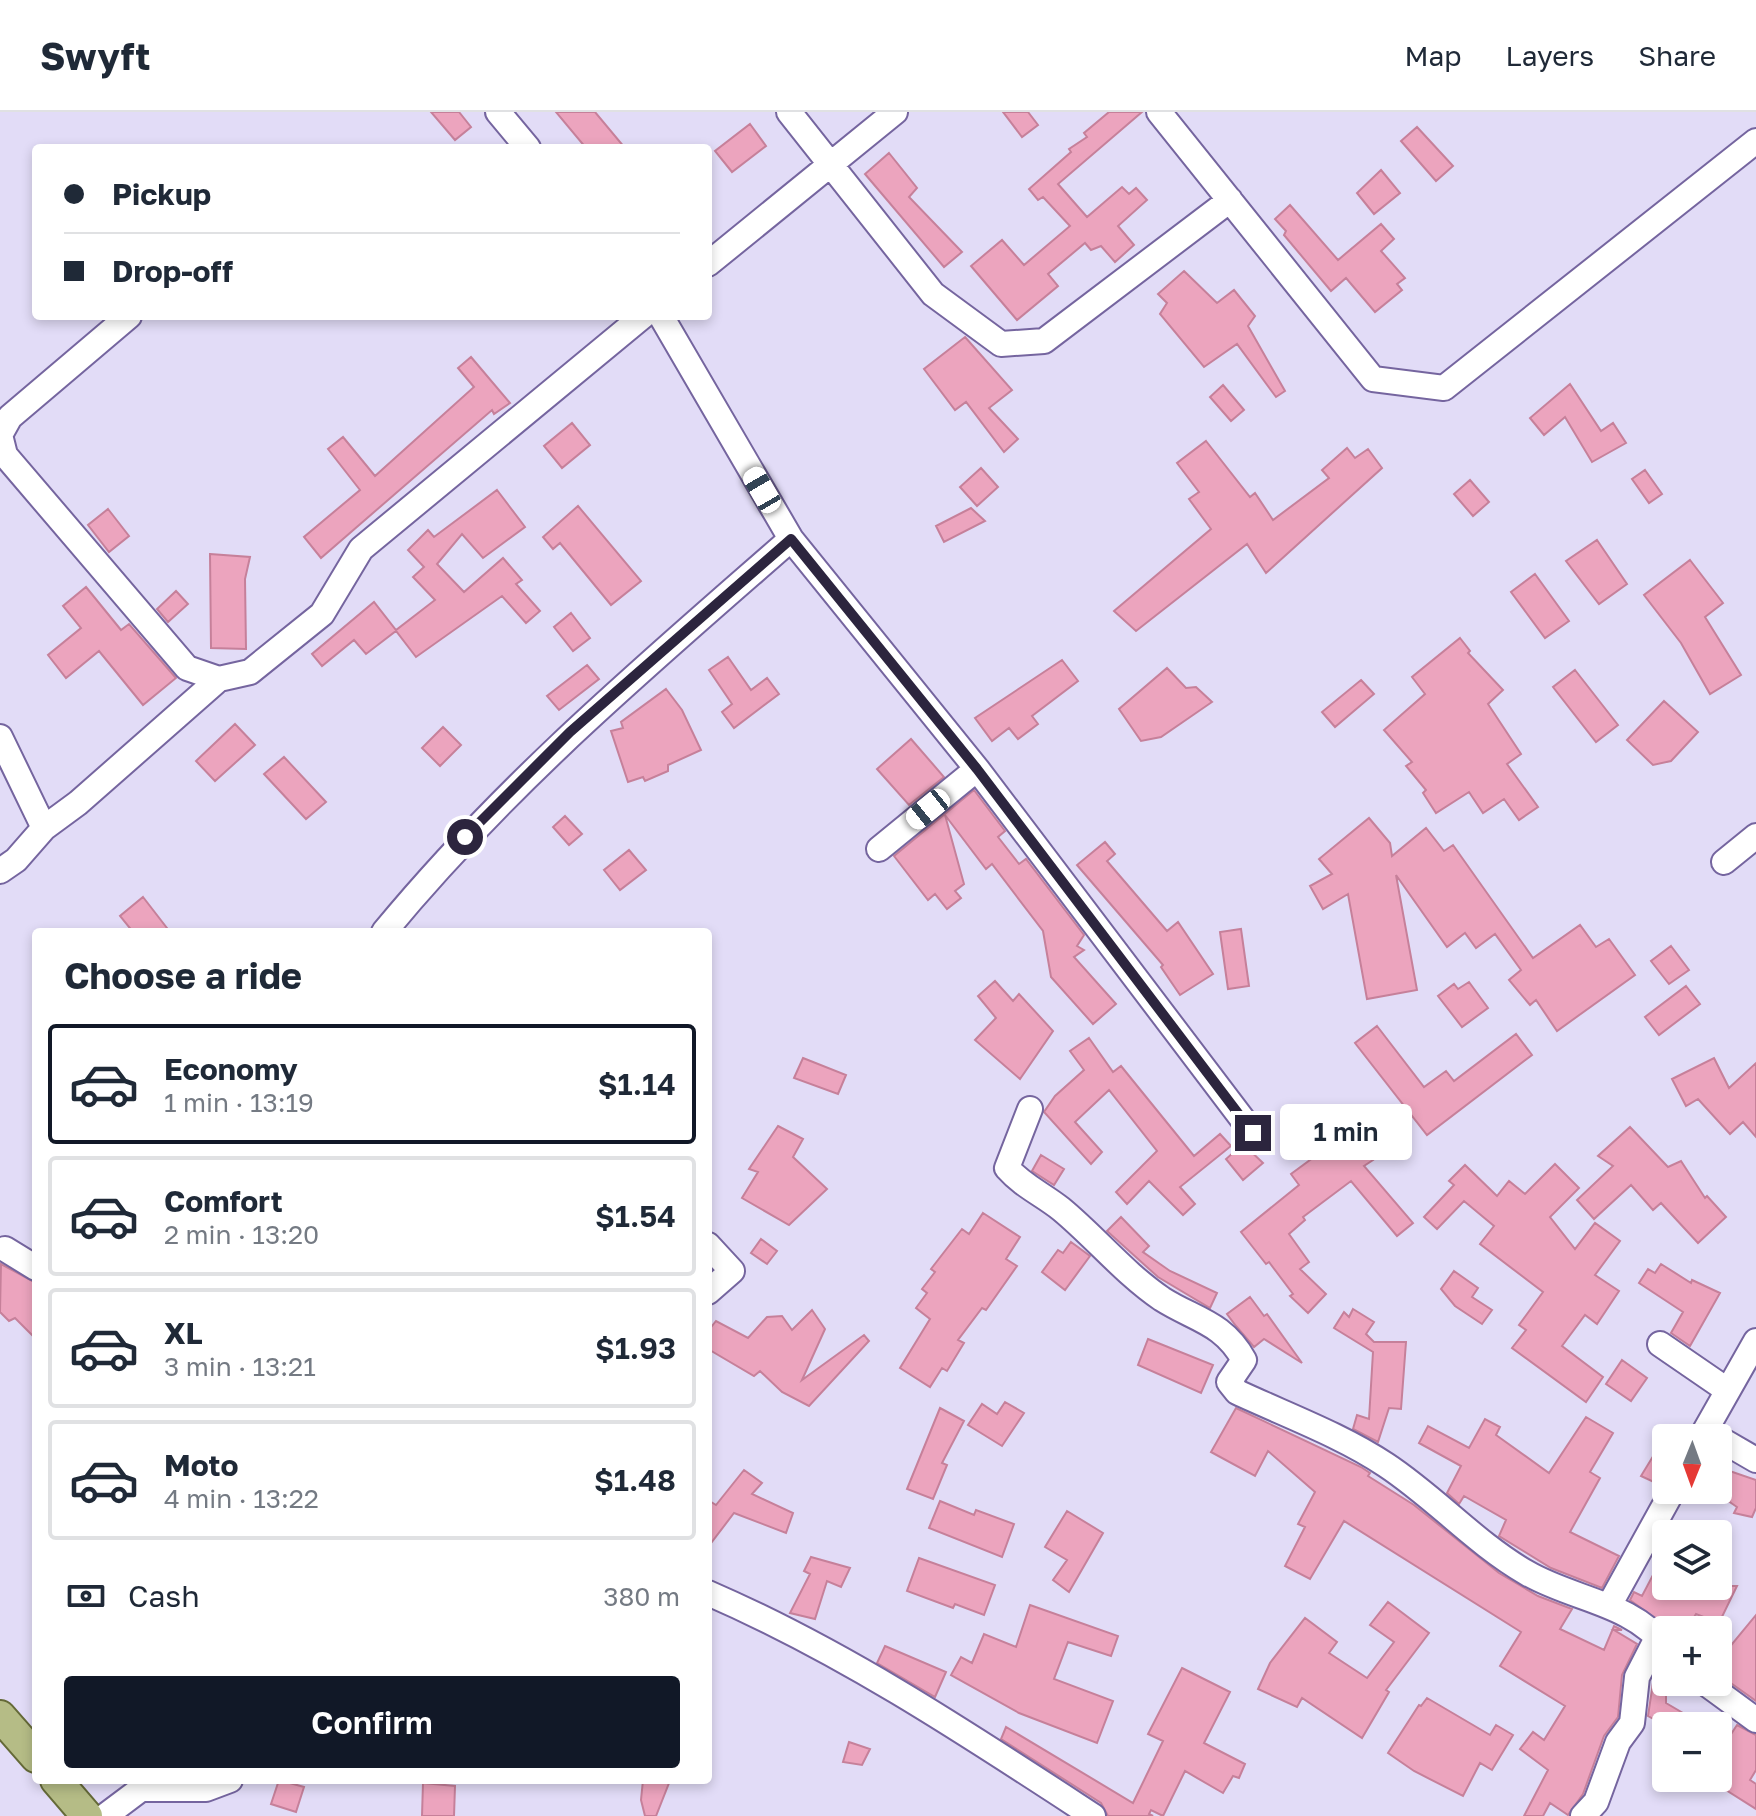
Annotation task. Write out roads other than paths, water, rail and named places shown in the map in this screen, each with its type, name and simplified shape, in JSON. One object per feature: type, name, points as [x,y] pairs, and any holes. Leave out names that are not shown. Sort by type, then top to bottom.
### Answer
[{"type":"main road","points":[[0,1716],[32,1752]]},
{"type":"main road","points":[[59,1784],[87,1816]]},
{"type":"street","points":[[498,112],[525,144]]},
{"type":"street","points":[[789,112],[933,294],[1001,344],[1044,341],[1230,200]]},
{"type":"street","points":[[712,261],[895,112]]},
{"type":"street","points":[[1159,112],[1373,379],[1444,388],[1756,141]]},
{"type":"street","points":[[124,320],[10,417],[0,435],[5,455],[187,668],[219,679]]},
{"type":"street","points":[[0,871],[16,860],[44,828],[78,803],[219,679],[250,672],[322,614],[361,549],[638,320]]},
{"type":"street","points":[[663,320],[791,539],[977,769],[1253,1133]]},
{"type":"street","points":[[387,928],[447,856],[538,763],[791,539]]},
{"type":"street","points":[[0,737],[44,828]]},
{"type":"street","points":[[879,849],[977,769]]},
{"type":"street","points":[[1724,862],[1756,836]]},
{"type":"street","points":[[1030,1109],[1007,1168],[1024,1186],[1058,1206],[1162,1299],[1202,1317],[1234,1342],[1244,1360],[1229,1382],[1237,1392],[1386,1464],[1493,1551],[1530,1575],[1610,1604],[1652,1635]]},
{"type":"street","points":[[5,1249],[32,1266]]},
{"type":"street","points":[[712,1249],[732,1271],[712,1288]]},
{"type":"street","points":[[1714,1424],[1727,1390],[1756,1341]]},
{"type":"street","points":[[1660,1344],[1727,1390]]},
{"type":"street","points":[[1732,1447],[1756,1460]]},
{"type":"street","points":[[1610,1604],[1665,1504]]},
{"type":"street","points":[[712,1595],[766,1618],[948,1722],[1093,1816]]},
{"type":"street","points":[[1583,1816],[1596,1802],[1606,1770],[1632,1723],[1637,1677],[1652,1656]]},
{"type":"street","points":[[1723,1696],[1756,1720]]},
{"type":"street","points":[[105,1816],[141,1789],[206,1789],[219,1784]]}]
